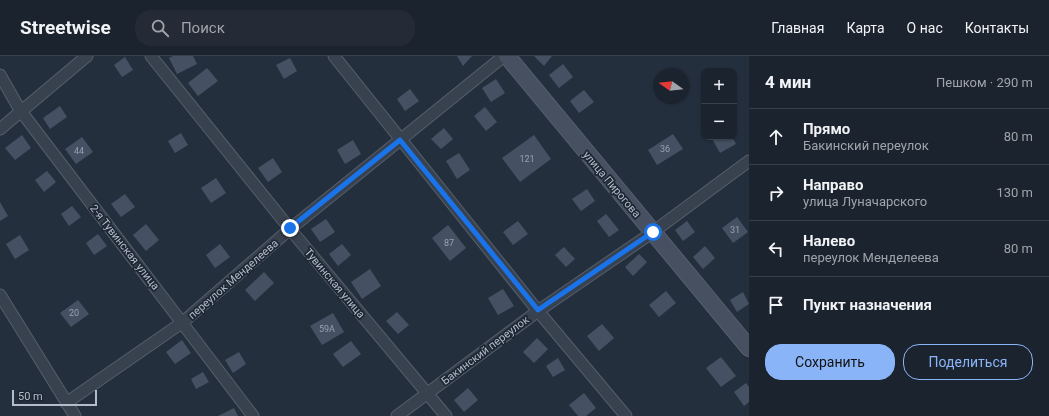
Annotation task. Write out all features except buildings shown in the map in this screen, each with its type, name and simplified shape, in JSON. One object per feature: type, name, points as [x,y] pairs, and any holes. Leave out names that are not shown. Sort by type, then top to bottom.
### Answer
[{"type":"main road","name":"улица Пирогова","points":[[506,56],[749,348]]},
{"type":"street","points":[[0,129],[20,110],[87,56]]},
{"type":"street","name":"Тувинская улица","points":[[151,56],[290,228],[446,416]]},
{"type":"street","points":[[334,56],[400,140],[626,416]]},
{"type":"street","name":"переулок Менделеева","points":[[66,403],[183,322],[290,228],[506,56]]},
{"type":"street","name":"2-я Тувинская улица","points":[[0,75],[20,110],[183,322],[253,416]]},
{"type":"street","name":"Бакинский переулок","points":[[397,416],[538,310],[653,232],[749,160]]},
{"type":"street","points":[[0,296],[75,416]]},
{"type":"route","points":[[290,228],[400,140],[538,310],[653,232]]}]
